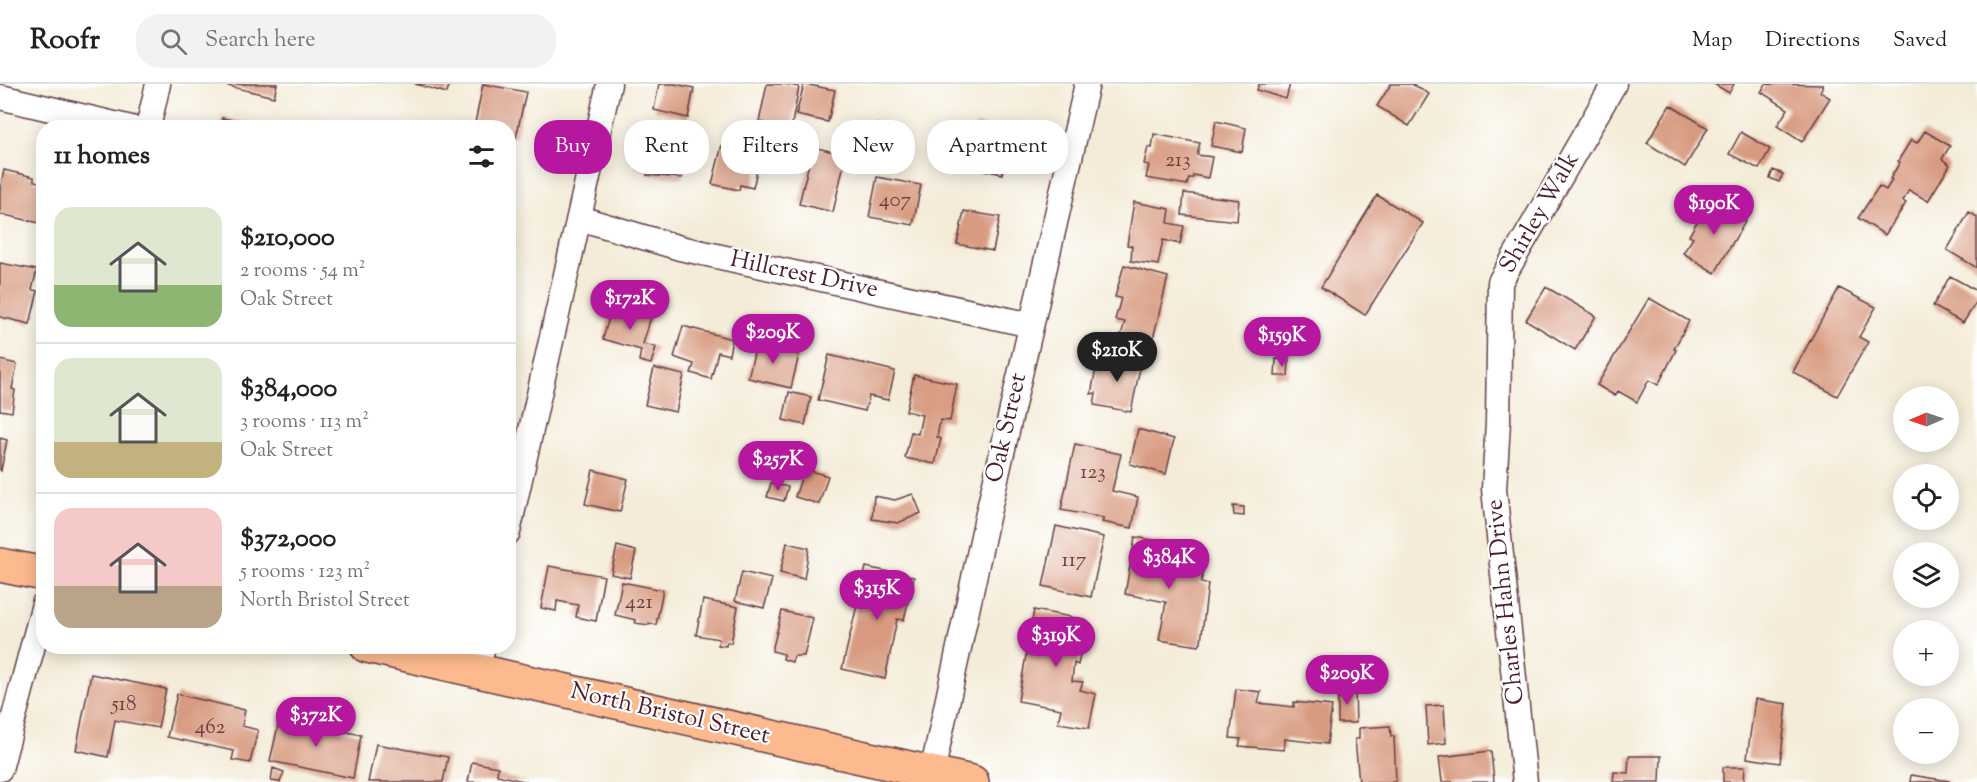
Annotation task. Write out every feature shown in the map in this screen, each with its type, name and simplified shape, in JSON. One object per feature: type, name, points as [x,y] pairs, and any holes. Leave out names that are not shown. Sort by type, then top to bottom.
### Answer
[{"type":"main road","points":[[0,565],[36,572]]},
{"type":"main road","name":"North Bristol Street","points":[[437,654],[480,659],[972,782]]},
{"type":"street","points":[[150,120],[158,84]]},
{"type":"street","points":[[516,497],[609,84]]},
{"type":"street","name":"Oak Street","points":[[932,773],[984,528],[1087,84]]},
{"type":"street","name":"Shirley Walk","points":[[1498,422],[1500,282],[1614,84]]},
{"type":"street","points":[[0,97],[97,120]]},
{"type":"street","name":"Hillcrest Drive","points":[[579,218],[680,248],[1031,325]]},
{"type":"street","name":"Charles Hahn Drive","points":[[1498,422],[1494,489],[1525,782]]},
{"type":"street","points":[[0,769],[36,634]]},
{"type":"building","points":[[228,84],[277,84],[274,97],[228,86]]},
{"type":"building","points":[[415,84],[449,84],[447,93]]},
{"type":"building","points":[[483,84],[526,92],[516,138],[516,120],[476,120]]},
{"type":"building","points":[[659,84],[675,84],[694,88],[688,118],[654,110]]},
{"type":"building","points":[[767,84],[799,87],[793,120],[759,120]]},
{"type":"building","points":[[804,84],[835,90],[828,122],[796,115]]},
{"type":"building","points":[[1259,84],[1290,84],[1286,99],[1257,90]]},
{"type":"building","points":[[1391,84],[1412,84],[1429,94],[1409,126],[1377,106]]},
{"type":"building","points":[[1714,84],[1734,84],[1729,93]]},
{"type":"building","points":[[1766,84],[1823,85],[1820,92],[1830,98],[1802,142],[1777,126],[1788,109],[1761,92]]},
{"type":"building","points":[[1670,105],[1708,128],[1685,167],[1647,143]]},
{"type":"building","points":[[1216,121],[1246,128],[1242,152],[1211,146]]},
{"type":"building","points":[[1925,131],[1950,146],[1942,159],[1950,165],[1928,201],[1909,190],[1903,201],[1906,203],[1885,235],[1858,218],[1879,186],[1886,190],[1900,162],[1898,161],[1911,140],[1917,143]]},
{"type":"building","points":[[1741,132],[1770,149],[1759,169],[1729,154]]},
{"type":"building","points":[[1154,134],[1200,143],[1197,155],[1212,157],[1208,178],[1193,175],[1193,178],[1189,178],[1187,185],[1146,178],[1149,165],[1144,164],[1148,147],[1152,148]]},
{"type":"building","points":[[819,148],[831,151],[831,174],[842,174],[833,212],[799,204],[806,174],[819,174]]},
{"type":"building","points":[[721,149],[721,174],[756,174],[753,188],[740,185],[739,190],[712,184]]},
{"type":"building","points":[[4,170],[34,177],[36,181],[36,222],[0,214],[0,189]]},
{"type":"building","points":[[1773,170],[1783,174],[1779,182],[1770,178]]},
{"type":"building","points":[[647,174],[683,174],[682,178]]},
{"type":"building","points":[[877,177],[921,185],[913,225],[869,217]]},
{"type":"building","points":[[1184,193],[1239,200],[1237,221],[1182,215]]},
{"type":"building","points":[[1377,195],[1423,223],[1365,315],[1321,287]]},
{"type":"building","points":[[1709,200],[1746,220],[1715,273],[1683,253],[1693,238],[1689,236]]},
{"type":"building","points":[[1134,202],[1170,209],[1168,223],[1184,226],[1180,244],[1163,240],[1158,265],[1131,261],[1132,246],[1127,245]]},
{"type":"building","points":[[964,211],[1000,217],[993,251],[957,244]]},
{"type":"building","points":[[1969,212],[1977,217],[1977,268],[1947,250]]},
{"type":"building","points":[[0,263],[36,270],[32,290],[36,291],[36,299],[30,324],[0,317]]},
{"type":"building","points":[[1124,265],[1168,277],[1152,343],[1121,335],[1125,322],[1115,320],[1121,298],[1115,297]]},
{"type":"building","points":[[1950,276],[1977,291],[1977,301],[1963,323],[1933,306]]},
{"type":"building","points":[[1546,287],[1596,316],[1575,350],[1526,320]]},
{"type":"building","points":[[1839,288],[1876,307],[1859,337],[1868,342],[1837,396],[1793,372]]},
{"type":"building","points":[[1649,298],[1689,321],[1658,385],[1649,380],[1637,402],[1618,391],[1615,396],[1597,385]]},
{"type":"building","points":[[613,303],[624,306],[623,310],[651,317],[643,344],[656,347],[651,364],[639,361],[641,350],[603,339]]},
{"type":"building","points":[[683,326],[732,339],[729,355],[718,352],[711,379],[691,373],[694,364],[674,357]]},
{"type":"building","points":[[757,341],[782,347],[782,349],[799,355],[791,388],[748,378]]},
{"type":"building","points":[[1114,353],[1142,358],[1131,412],[1094,405],[1096,393],[1091,394],[1097,363],[1112,365]]},
{"type":"building","points":[[829,355],[895,371],[888,400],[869,396],[865,411],[818,400]]},
{"type":"building","points":[[1276,359],[1289,360],[1288,376],[1275,376]]},
{"type":"building","points":[[0,360],[17,364],[12,389],[15,390],[12,412],[0,410]]},
{"type":"building","points":[[654,368],[684,375],[676,412],[645,405]]},
{"type":"building","points":[[914,375],[957,384],[950,421],[940,420],[937,437],[941,439],[935,464],[905,458],[911,432],[918,434],[922,415],[906,411]]},
{"type":"building","points":[[789,392],[811,397],[805,425],[783,420]]},
{"type":"building","points":[[1138,429],[1174,439],[1166,474],[1130,464]]},
{"type":"building","points":[[0,438],[7,440],[1,471],[0,470]]},
{"type":"building","points":[[1075,444],[1121,454],[1112,491],[1138,497],[1132,528],[1102,522],[1104,518],[1061,510]]},
{"type":"building","points":[[804,469],[828,476],[819,504],[795,497]]},
{"type":"building","points":[[593,470],[628,479],[620,512],[585,504]]},
{"type":"building","points":[[771,483],[788,487],[784,501],[767,497]]},
{"type":"building","points":[[913,494],[921,513],[898,523],[872,519],[874,496],[895,500]]},
{"type":"building","points":[[1233,506],[1244,507],[1244,516],[1234,515]]},
{"type":"building","points":[[1056,526],[1104,537],[1091,597],[1043,586]]},
{"type":"building","points":[[1135,537],[1176,544],[1173,567],[1203,572],[1201,583],[1208,584],[1199,646],[1159,640],[1166,602],[1125,594]]},
{"type":"building","points":[[787,543],[809,548],[804,579],[780,573]]},
{"type":"building","points":[[617,546],[636,551],[630,578],[611,574]]},
{"type":"building","points":[[549,566],[604,576],[596,621],[576,617],[578,605],[557,601],[556,611],[541,608]]},
{"type":"building","points":[[866,567],[914,577],[904,620],[897,619],[885,679],[842,669]]},
{"type":"building","points":[[742,572],[772,579],[764,608],[735,601]]},
{"type":"building","points":[[622,582],[663,590],[656,625],[635,623],[636,620],[615,615]]},
{"type":"building","points":[[703,600],[738,607],[731,643],[727,642],[726,646],[718,645],[719,639],[696,635]]},
{"type":"building","points":[[1034,610],[1087,620],[1078,665],[1074,663],[1072,681],[1083,682],[1080,690],[1096,694],[1089,728],[1058,723],[1061,709],[1018,701]]},
{"type":"building","points":[[782,611],[813,618],[804,656],[794,656],[792,662],[783,659],[784,654],[772,651]]},
{"type":"building","points":[[91,674],[166,689],[158,728],[115,720],[108,757],[76,750]]},
{"type":"building","points":[[1236,689],[1261,692],[1258,703],[1294,707],[1294,702],[1332,706],[1327,744],[1285,739],[1284,750],[1239,746],[1241,739],[1230,738]]},
{"type":"building","points":[[1355,689],[1356,723],[1338,723],[1338,690]]},
{"type":"building","points":[[177,694],[245,710],[242,726],[258,730],[250,763],[232,760],[234,751],[167,737]]},
{"type":"building","points":[[1755,699],[1787,704],[1780,763],[1747,758]]},
{"type":"building","points":[[1444,705],[1446,743],[1428,745],[1426,706]]},
{"type":"building","points":[[280,717],[361,735],[353,778],[270,761]]},
{"type":"building","points":[[1390,726],[1391,736],[1394,736],[1396,782],[1359,782],[1355,739],[1359,739],[1359,728]]},
{"type":"building","points":[[376,744],[448,757],[443,782],[368,782]]},
{"type":"building","points":[[1491,751],[1494,782],[1442,782],[1439,757]]},
{"type":"building","points":[[1629,756],[1661,756],[1660,782],[1613,782],[1614,772],[1628,773]]},
{"type":"building","points":[[472,762],[498,767],[497,775],[528,782],[468,782]]},
{"type":"building","points":[[1723,767],[1745,767],[1744,782],[1723,782]]},
{"type":"building","points":[[273,768],[284,772],[280,782],[271,781]]},
{"type":"building","points":[[1911,775],[1949,781],[1949,782],[1910,782]]}]
